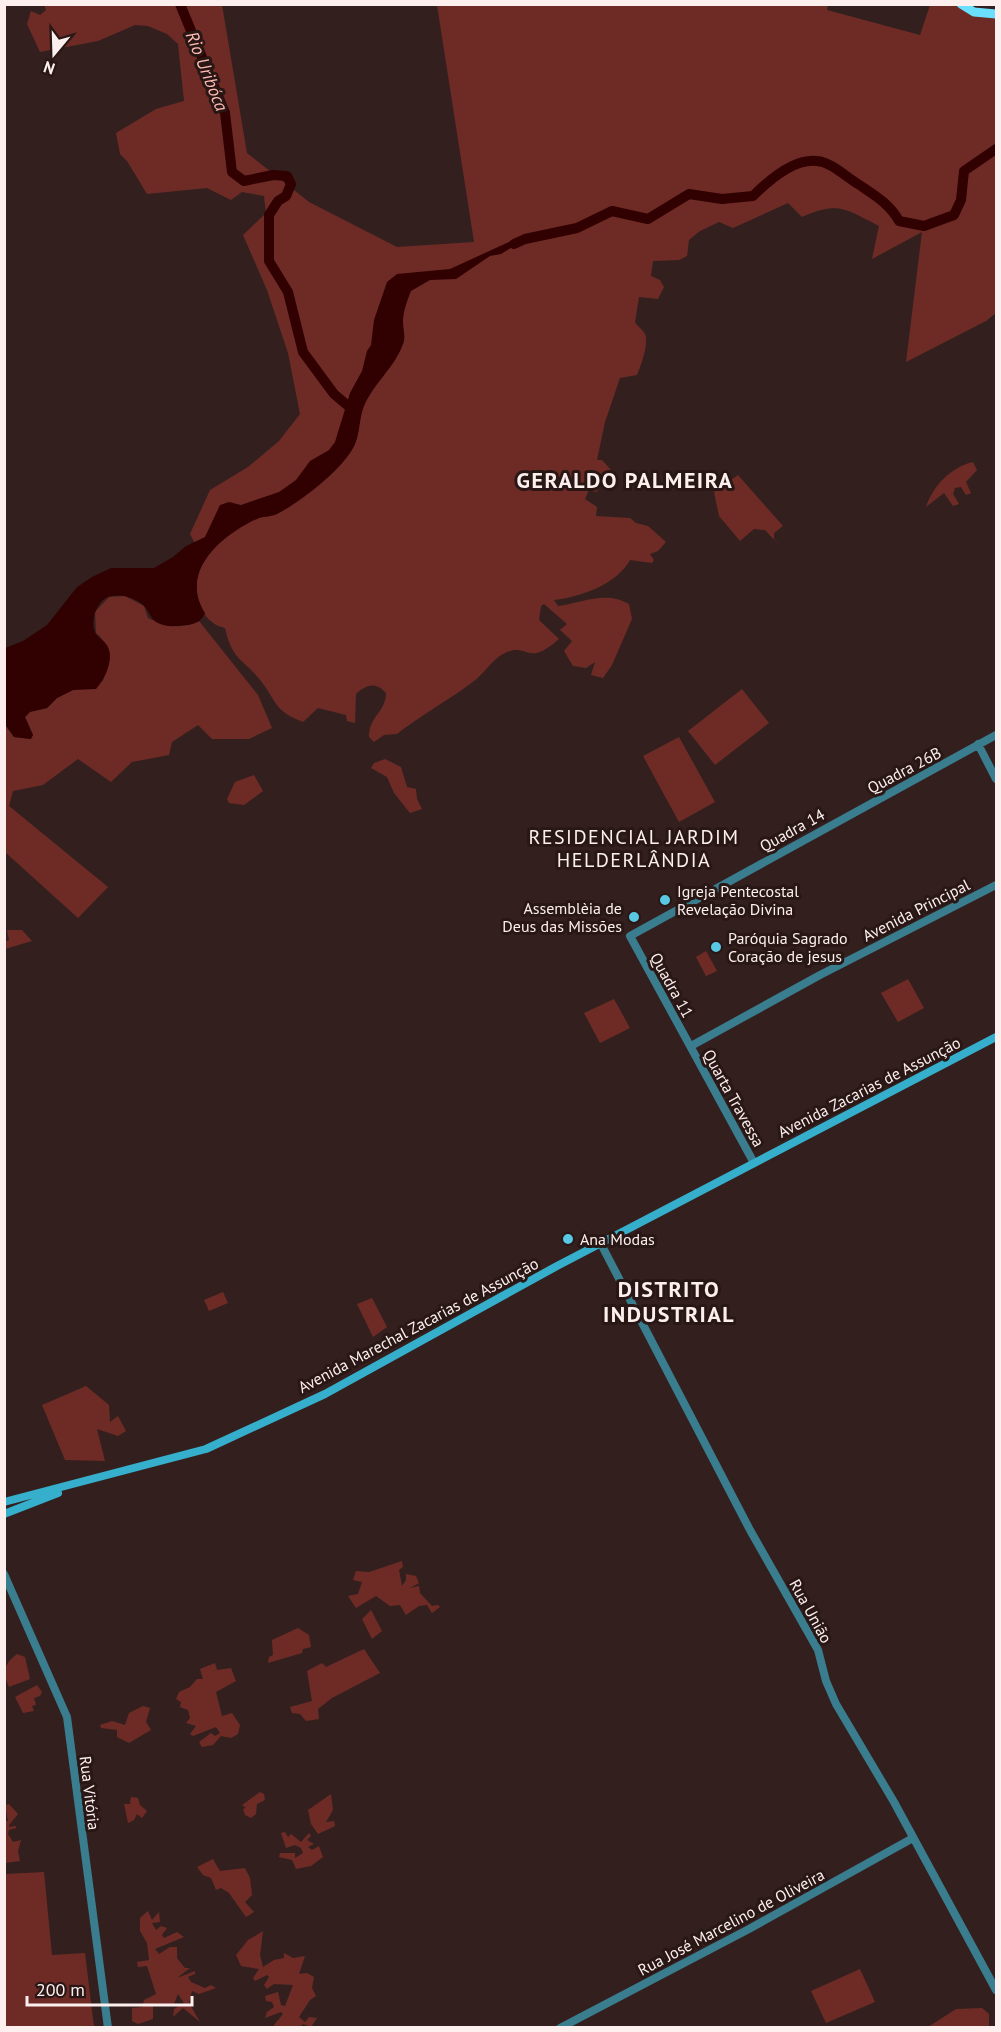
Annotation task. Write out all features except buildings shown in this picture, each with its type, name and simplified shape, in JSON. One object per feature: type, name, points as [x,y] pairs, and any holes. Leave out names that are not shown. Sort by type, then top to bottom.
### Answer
[{"type":"highway","points":[[961,4],[974,12],[996,14]]},
{"type":"highway","points":[[971,4],[996,9]]},
{"type":"main road","name":"Avenida Zacarias de Assunção","points":[[754,1163],[996,1037]]},
{"type":"main road","name":"Avenida Marechal Zacarias de Assunção","points":[[4,1502],[206,1449],[315,1399],[754,1163]]},
{"type":"main road","name":"Avenida Marechal Zacarias de Assunção","points":[[4,1514],[83,1483]]},
{"type":"street","name":"Quadra 26B","points":[[842,818],[996,735]]},
{"type":"street","points":[[978,744],[996,779]]},
{"type":"street","name":"Quadra 14","points":[[630,936],[842,818]]},
{"type":"street","name":"Avenida Principal","points":[[691,1046],[831,969],[996,885]]},
{"type":"street","name":"Quadra 11","points":[[630,936],[691,1046]]},
{"type":"street","name":"Quarta Travessa","points":[[691,1046],[754,1163]]},
{"type":"street","name":"Rua União","points":[[601,1244],[728,1489],[818,1650],[826,1681],[836,1704],[996,1990]]},
{"type":"street","name":"Rua Vitória","points":[[4,1574],[67,1717],[108,2028]]},
{"type":"street","name":"Rua José Marcelino de Oliveira","points":[[560,2028],[749,1929],[913,1838]]},
{"type":"shaded area","points":[[44,5],[222,5],[247,153],[309,202],[397,247],[474,242],[437,5],[828,5],[827,10],[920,35],[930,5],[967,5],[996,13],[996,313],[986,321],[906,362],[922,232],[872,259],[879,226],[849,211],[834,208],[802,217],[788,203],[733,228],[719,222],[700,231],[689,240],[687,256],[679,260],[653,261],[651,276],[660,280],[664,287],[658,299],[639,297],[635,322],[645,334],[644,354],[637,375],[620,378],[605,422],[597,460],[602,460],[611,470],[608,478],[596,492],[589,490],[585,499],[597,507],[596,516],[630,518],[636,523],[648,526],[666,542],[658,551],[650,554],[654,560],[652,563],[630,560],[616,576],[597,588],[554,600],[558,606],[602,598],[620,600],[629,604],[632,619],[612,665],[603,678],[591,675],[595,662],[586,668],[573,666],[564,651],[572,641],[560,630],[567,624],[544,604],[541,606],[539,620],[559,639],[540,652],[529,653],[513,650],[505,653],[492,662],[474,681],[397,734],[384,735],[374,742],[369,737],[372,724],[383,705],[386,693],[375,686],[368,686],[356,694],[355,723],[347,721],[346,715],[318,708],[303,722],[281,710],[261,681],[235,653],[225,628],[215,624],[202,610],[198,601],[197,580],[204,560],[190,534],[210,490],[248,467],[279,441],[300,414],[288,353],[267,290],[243,235],[266,213],[264,196],[242,192],[231,200],[207,188],[147,194],[127,161],[120,154],[116,133],[156,109],[184,101],[178,44],[167,34],[148,26],[135,25],[98,41],[40,52],[27,24],[31,11],[40,15],[46,10]]},
{"type":"shaded area","points":[[525,239],[501,254],[490,256],[456,279],[430,280],[411,291],[404,314],[403,344],[364,406],[354,448],[327,479],[306,495],[277,514],[259,518],[245,525],[219,544],[208,556],[197,583],[198,598],[205,613],[200,620],[187,625],[164,625],[156,622],[141,603],[131,598],[113,596],[103,600],[96,611],[93,625],[96,634],[107,645],[110,652],[108,669],[103,680],[96,689],[73,690],[57,698],[47,708],[30,712],[25,717],[33,735],[31,739],[14,737],[5,724],[5,648],[23,641],[47,625],[77,587],[92,577],[111,568],[154,568],[186,546],[205,537],[220,505],[229,502],[241,505],[279,492],[296,480],[310,461],[329,450],[335,442],[350,393],[362,371],[367,351],[371,345],[374,320],[387,282],[397,274],[450,269],[511,241]]},
{"type":"shaded area","points":[[973,462],[977,470],[966,482],[971,493],[966,495],[961,487],[955,488],[953,494],[959,504],[953,506],[944,493],[926,507],[933,492],[944,478],[957,468]]},
{"type":"shaded area","points":[[738,475],[783,526],[774,533],[774,539],[781,547],[765,530],[754,529],[740,541],[719,516],[714,492]]},
{"type":"shaded area","points":[[125,596],[144,606],[148,618],[160,623],[180,626],[199,621],[258,695],[272,728],[249,739],[212,739],[198,725],[172,742],[169,755],[132,762],[111,782],[78,759],[43,785],[13,791],[9,806],[108,887],[78,918],[5,852],[4,724],[14,737],[30,739],[33,735],[25,717],[29,712],[47,708],[57,698],[73,690],[103,681],[108,655],[105,644],[96,633],[95,612],[109,597]]},
{"type":"shaded area","points":[[742,689],[769,723],[715,765],[688,731]]},
{"type":"shaded area","points":[[679,737],[715,802],[679,822],[643,756]]},
{"type":"shaded area","points":[[385,759],[401,767],[407,787],[416,789],[417,799],[422,809],[410,813],[394,793],[387,777],[371,768],[374,763]]},
{"type":"shaded area","points":[[254,775],[263,791],[244,805],[229,803],[227,799],[235,782]]},
{"type":"shaded area","points":[[7,930],[22,930],[32,941],[5,949],[5,942],[9,940]]},
{"type":"shaded area","points":[[706,951],[717,971],[706,976],[696,957]]},
{"type":"shaded area","points":[[908,979],[924,1008],[898,1022],[881,993]]},
{"type":"shaded area","points":[[614,999],[630,1028],[600,1043],[584,1013]]},
{"type":"shaded area","points":[[223,1292],[228,1303],[209,1311],[204,1300]]},
{"type":"shaded area","points":[[372,1298],[387,1327],[373,1337],[357,1304]]},
{"type":"shaded area","points":[[86,1386],[109,1405],[110,1422],[118,1416],[126,1431],[118,1436],[97,1429],[105,1461],[65,1460],[42,1405]]},
{"type":"shaded area","points":[[402,1561],[403,1567],[399,1570],[402,1586],[406,1580],[406,1574],[416,1576],[419,1583],[410,1588],[419,1586],[420,1593],[432,1606],[440,1607],[432,1613],[427,1605],[419,1606],[406,1615],[400,1605],[390,1606],[376,1596],[356,1608],[348,1596],[358,1594],[362,1582],[353,1580],[356,1571],[369,1572]]},
{"type":"shaded area","points":[[371,1610],[382,1631],[372,1639],[362,1619]]},
{"type":"shaded area","points":[[298,1628],[309,1635],[311,1647],[303,1649],[302,1653],[268,1663],[269,1657],[273,1655],[272,1640]]},
{"type":"shaded area","points":[[364,1649],[380,1673],[332,1698],[318,1709],[319,1719],[306,1721],[300,1714],[292,1713],[290,1707],[312,1701],[307,1671],[322,1663],[326,1667]]},
{"type":"shaded area","points":[[17,1654],[25,1657],[30,1679],[9,1687],[5,1673],[9,1661]]},
{"type":"shaded area","points":[[215,1663],[217,1670],[231,1668],[236,1681],[216,1692],[222,1716],[232,1713],[240,1725],[238,1734],[231,1738],[221,1736],[213,1745],[202,1747],[199,1742],[211,1733],[215,1736],[220,1733],[216,1727],[193,1736],[190,1734],[196,1726],[186,1723],[190,1718],[188,1710],[180,1707],[181,1702],[176,1699],[179,1692],[190,1687],[197,1679],[203,1679],[200,1669]]},
{"type":"shaded area","points":[[37,1685],[42,1692],[40,1696],[34,1698],[36,1705],[32,1706],[34,1711],[23,1713],[15,1697]]},
{"type":"shaded area","points":[[143,1706],[150,1708],[146,1722],[151,1730],[129,1743],[117,1737],[117,1730],[101,1728],[100,1725],[112,1721],[125,1725],[129,1713]]},
{"type":"shaded area","points":[[260,1792],[264,1794],[265,1800],[257,1804],[256,1814],[251,1818],[245,1815],[243,1809],[246,1808],[242,1805]]},
{"type":"shaded area","points":[[331,1794],[333,1810],[326,1822],[334,1821],[335,1826],[318,1834],[311,1824],[308,1810]]},
{"type":"shaded area","points":[[131,1797],[138,1798],[140,1805],[147,1811],[142,1818],[137,1814],[134,1820],[128,1823],[124,1804],[130,1804]]},
{"type":"shaded area","points":[[9,1804],[18,1814],[9,1825],[9,1827],[16,1826],[16,1828],[9,1830],[8,1834],[13,1842],[21,1840],[18,1851],[20,1861],[5,1863],[5,1821],[8,1821],[5,1805]]},
{"type":"shaded area","points":[[285,1832],[288,1837],[291,1834],[301,1842],[309,1833],[311,1836],[307,1840],[314,1844],[308,1847],[312,1850],[319,1846],[323,1857],[311,1866],[296,1869],[292,1860],[279,1857],[280,1853],[295,1853],[295,1858],[303,1853],[301,1848],[295,1845],[286,1848],[281,1833]]},
{"type":"shaded area","points":[[213,1859],[220,1871],[245,1868],[250,1878],[252,1895],[245,1902],[254,1912],[246,1917],[229,1893],[221,1888],[216,1890],[211,1878],[203,1875],[197,1867]]},
{"type":"shaded area","points":[[44,1872],[52,1955],[85,1953],[94,2027],[5,2027],[5,1874]]},
{"type":"shaded area","points":[[148,1911],[152,1920],[159,1912],[160,1922],[152,1923],[156,1930],[161,1926],[167,1928],[162,1935],[164,1938],[177,1932],[184,1937],[155,1949],[159,1954],[170,1947],[177,1947],[177,1958],[185,1968],[190,1968],[177,1978],[195,1971],[195,1974],[188,1977],[191,1982],[205,1988],[211,1985],[216,1988],[199,1994],[192,1991],[189,2003],[200,2022],[183,2008],[173,2017],[174,2009],[184,2003],[178,1994],[174,2004],[153,2005],[153,2019],[138,2024],[132,2021],[132,2008],[142,2007],[144,2000],[156,1994],[147,1966],[138,1967],[137,1962],[149,1960],[147,1943],[140,1931],[140,1918]]},
{"type":"shaded area","points":[[263,1931],[260,1955],[263,1967],[274,1960],[284,1958],[284,1953],[293,1958],[305,1956],[299,1974],[307,1973],[314,1977],[312,1988],[316,1996],[310,2000],[299,2017],[305,2022],[309,2017],[317,2018],[311,2027],[303,2024],[300,2027],[275,2027],[274,2025],[283,2014],[281,2012],[265,2018],[267,2012],[274,2007],[272,2002],[266,2001],[265,1996],[278,1992],[281,2005],[285,2006],[293,1985],[274,1984],[267,1989],[264,1985],[269,1977],[267,1975],[255,1981],[253,1978],[259,1969],[241,1966],[236,1955],[248,1940]]},
{"type":"shaded area","points":[[860,1969],[875,2002],[826,2023],[811,1991]]},
{"type":"shaded area","points":[[982,2008],[989,2014],[989,2027],[928,2027],[956,2009]]},
{"type":"waterway","name":"Rio Uribóca","points":[[180,4],[225,113],[232,172],[244,181],[273,175],[287,176],[291,184],[286,196],[278,201],[269,215],[269,261],[288,292],[303,352],[334,394],[353,410]]},
{"type":"waterway","points":[[514,244],[525,239],[577,228],[612,211],[648,219],[689,194],[722,199],[753,196],[782,172],[808,161],[822,162],[838,170],[881,200],[899,221],[924,226],[954,215],[961,200],[964,171],[996,149]]},
{"type":"place","name":"Igreja Pentecostal Revelação Divina","points":[[665,900]]},
{"type":"place","name":"Assemblèia de Deus das Missões","points":[[634,917]]},
{"type":"place","name":"Paróquia Sagrado Coração de jesus","points":[[716,947]]},
{"type":"place","name":"Ana Modas","points":[[568,1239]]},
{"type":"district","name":"GERALDO PALMEIRA","points":[[625,480]]},
{"type":"district","name":"RESIDENCIAL JARDIM HELDERLÂNDIA","points":[[634,848]]},
{"type":"district","name":"DISTRITO INDUSTRIAL","points":[[669,1302]]}]
